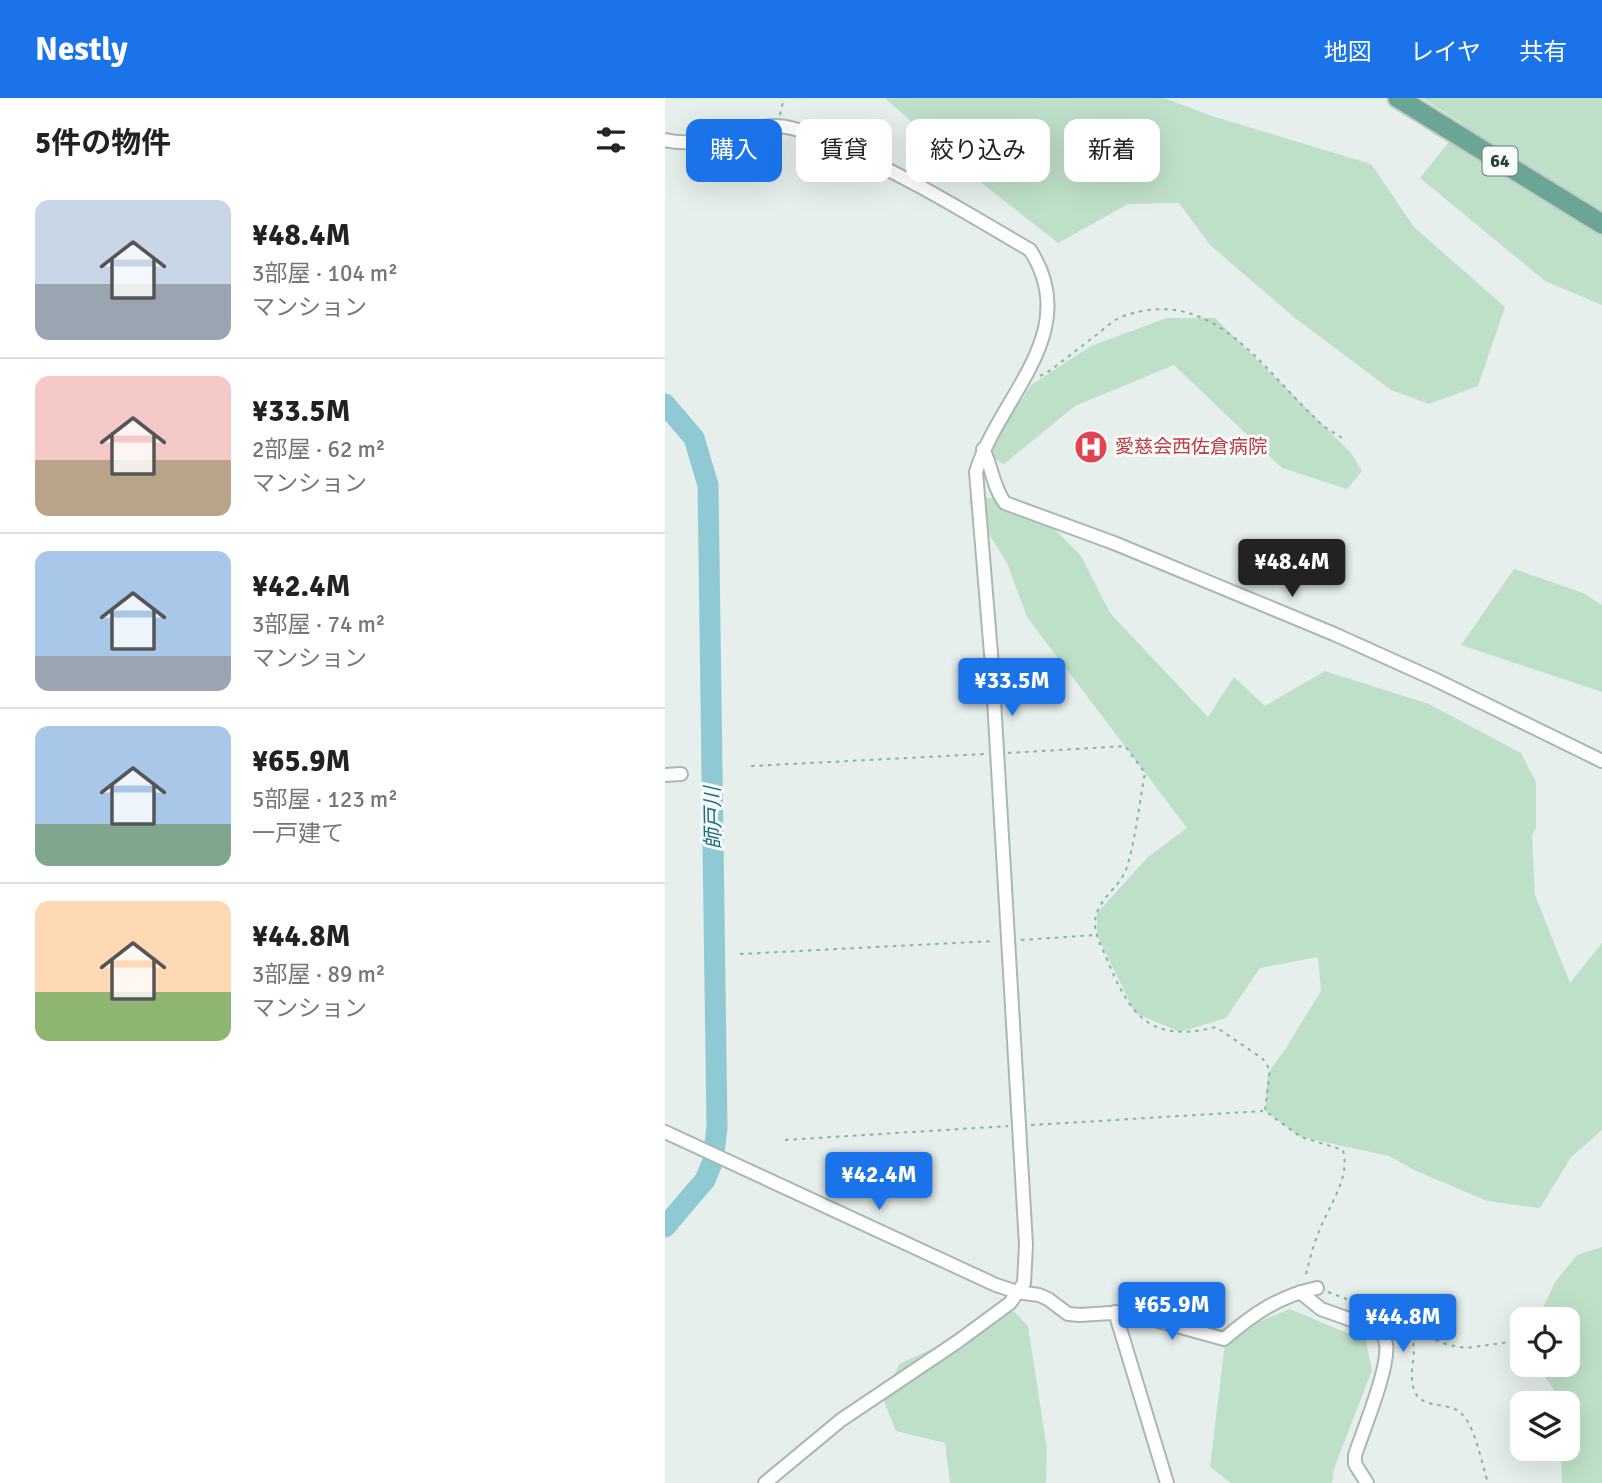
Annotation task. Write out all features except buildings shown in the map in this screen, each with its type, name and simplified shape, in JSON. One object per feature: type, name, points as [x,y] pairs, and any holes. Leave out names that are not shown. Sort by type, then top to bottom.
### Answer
[{"type":"main road","name":"64","points":[[1398,98],[1602,224]]},
{"type":"street","points":[[765,1483],[841,1420],[1010,1303],[1024,1283],[1026,1245],[1010,940],[976,472],[983,449],[1025,377],[1047,326],[1045,280],[1030,250],[867,158],[791,128],[782,127]]},
{"type":"street","points":[[665,141],[686,144]]},
{"type":"street","points":[[983,449],[1000,497],[1005,503],[1114,543],[1334,634],[1434,679],[1602,761]]},
{"type":"street","points":[[665,775],[681,774]]},
{"type":"street","points":[[665,1132],[996,1285],[1048,1299],[1068,1314],[1126,1312],[1224,1339],[1256,1312],[1300,1292],[1317,1288]]},
{"type":"street","points":[[1300,1292],[1321,1309],[1368,1325],[1382,1333],[1386,1341],[1387,1351],[1379,1385],[1355,1455],[1355,1464],[1367,1483]]},
{"type":"street","points":[[1115,1312],[1167,1483]]},
{"type":"path","points":[[779,119],[784,98]]},
{"type":"path","points":[[1025,377],[1048,372],[1118,318],[1148,310],[1174,311],[1204,319],[1235,336],[1277,376],[1317,421],[1342,438]]},
{"type":"path","points":[[751,766],[1125,746],[1145,773],[1126,870],[1102,901],[1095,919],[1097,935],[1116,982],[1135,1013],[1151,1026],[1170,1032],[1199,1031],[1216,1027],[1263,1059],[1270,1070],[1265,1111],[1301,1137],[1343,1150],[1345,1158],[1341,1182],[1317,1235],[1300,1292]]},
{"type":"path","points":[[740,954],[1097,935]]},
{"type":"path","points":[[1317,1288],[1403,1317],[1434,1339],[1448,1345],[1467,1348],[1510,1342]]},
{"type":"path","points":[[1368,1325],[1382,1320],[1396,1324],[1413,1339],[1415,1391],[1421,1400],[1461,1412],[1471,1427],[1488,1483]]},
{"type":"green space","points":[[885,98],[1164,98],[1212,116],[1371,164],[1414,227],[1505,307],[1478,386],[1429,404],[1391,390],[1295,318],[1210,245],[1179,203],[1128,204],[1058,243],[981,182],[1050,182],[1050,119],[908,119]]},
{"type":"green space","points":[[1422,98],[1602,98],[1602,305],[1545,281],[1420,178],[1463,124]]},
{"type":"green space","points":[[1167,318],[1215,318],[1351,453],[1362,471],[1347,489],[1282,468],[1174,365],[1075,406],[1004,464],[986,454],[1031,385],[1091,346]]},
{"type":"green space","points":[[981,497],[1030,504],[1081,556],[1110,613],[1208,717],[1234,677],[1265,706],[1325,671],[1429,704],[1521,753],[1536,782],[1536,828],[1532,836],[1535,895],[1570,983],[1602,943],[1602,1130],[1571,1157],[1540,1208],[1487,1201],[1414,1170],[1389,1156],[1301,1137],[1265,1111],[1268,1073],[1321,991],[1318,957],[1260,968],[1226,1018],[1180,1032],[1135,1013],[1097,935],[1097,913],[1148,857],[1187,828],[1027,617],[1007,563],[969,502]]},
{"type":"green space","points":[[1514,569],[1583,593],[1602,605],[1602,692],[1461,645]]},
{"type":"green space","points":[[1602,1247],[1602,1483],[1562,1483],[1561,1461],[1580,1461],[1580,1391],[1555,1391],[1545,1377],[1580,1377],[1580,1307],[1543,1307],[1555,1282],[1577,1255]]},
{"type":"green space","points":[[1290,1309],[1366,1341],[1372,1370],[1334,1469],[1332,1483],[1231,1483],[1210,1467],[1226,1335]]},
{"type":"green space","points":[[1014,1311],[1028,1326],[1047,1450],[1046,1483],[950,1483],[945,1443],[896,1431],[884,1401],[899,1364]]},
{"type":"waterway","name":"師戸川","points":[[665,404],[694,438],[708,485],[717,1127],[713,1161],[705,1180],[665,1227]]},
{"type":"place","name":"愛慈会西佐倉病院","points":[[1091,447]]}]
